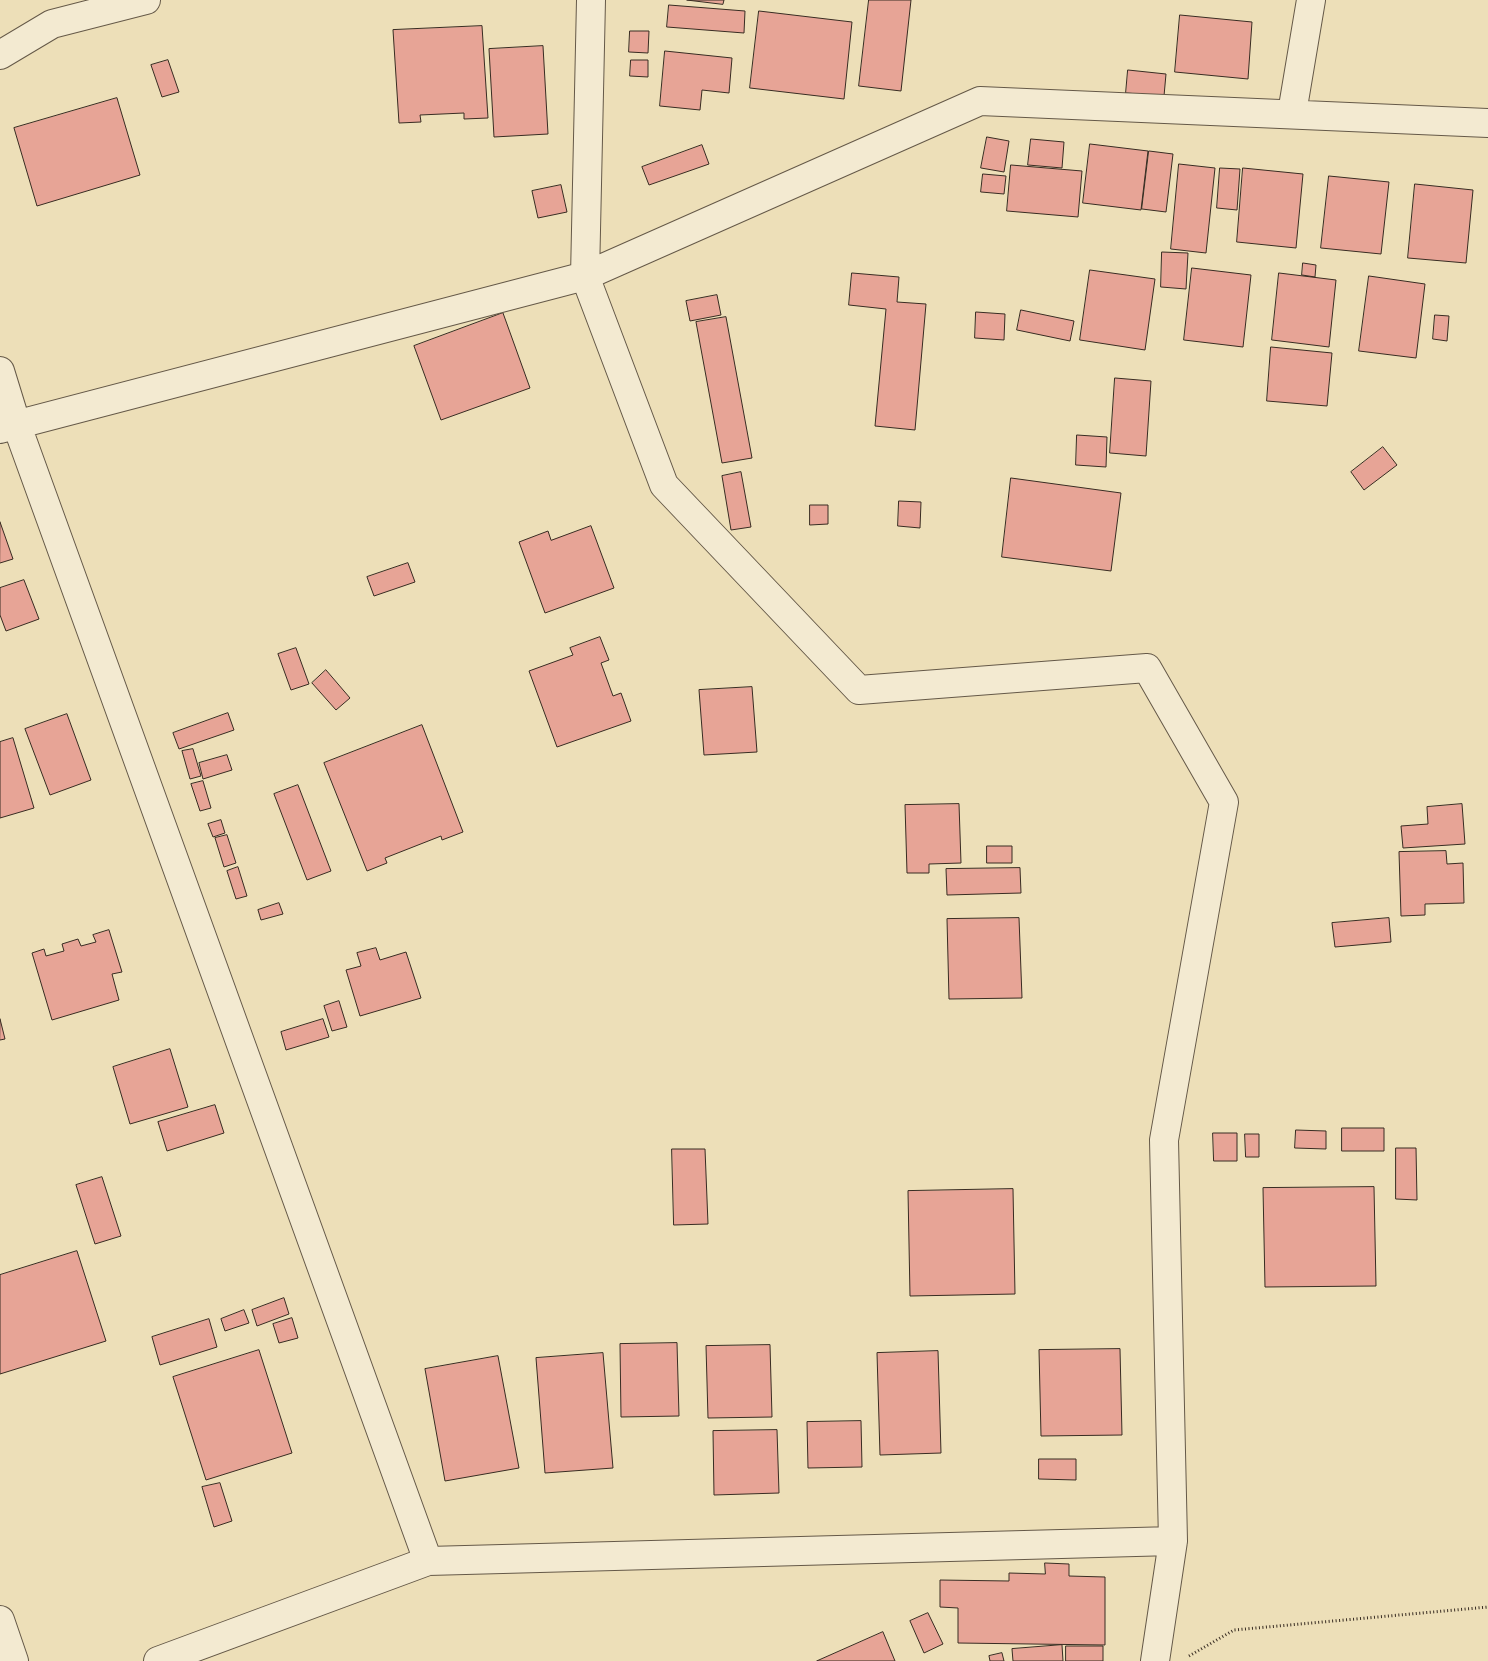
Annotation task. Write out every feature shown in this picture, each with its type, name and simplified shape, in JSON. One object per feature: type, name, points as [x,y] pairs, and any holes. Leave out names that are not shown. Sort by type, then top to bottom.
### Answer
[{"type":"street","points":[[0,55],[52,24],[146,0]]},
{"type":"street","points":[[591,0],[585,276],[664,486],[860,690],[1147,668],[1224,802],[1164,1140],[1173,1541],[1155,1661]]},
{"type":"street","points":[[1292,113],[1311,0]]},
{"type":"street","points":[[8,426],[585,276],[980,101],[1292,113],[1488,123]]},
{"type":"street","points":[[0,370],[8,426],[428,1561]]},
{"type":"street","points":[[158,1661],[428,1561],[1173,1541]]},
{"type":"street","points":[[0,1620],[14,1661]]},
{"type":"path","points":[[1180,1661],[1234,1630],[1488,1607]]},
{"type":"building","points":[[687,0],[724,0],[723,4]]},
{"type":"building","points":[[869,0],[911,0],[901,91],[859,86]]},
{"type":"building","points":[[669,5],[745,11],[744,33],[667,27]]},
{"type":"building","points":[[759,11],[852,22],[844,99],[750,88]]},
{"type":"building","points":[[1180,15],[1252,22],[1248,79],[1175,72]]},
{"type":"building","points":[[482,26],[488,118],[464,119],[464,113],[420,115],[421,122],[399,123],[393,30]]},
{"type":"building","points":[[630,31],[649,31],[648,53],[629,52]]},
{"type":"building","points":[[543,46],[548,134],[494,137],[489,49]]},
{"type":"building","points":[[665,51],[732,58],[729,93],[702,90],[700,110],[660,106]]},
{"type":"building","points":[[168,60],[179,92],[162,97],[151,65]]},
{"type":"building","points":[[631,60],[648,60],[648,77],[630,76]]},
{"type":"building","points":[[1128,70],[1166,74],[1164,96],[1126,93]]},
{"type":"building","points":[[117,98],[140,175],[37,206],[14,128]]},
{"type":"building","points":[[987,137],[1009,141],[1004,172],[981,168]]},
{"type":"building","points":[[1031,139],[1064,142],[1062,168],[1028,165]]},
{"type":"building","points":[[1090,144],[1148,151],[1141,210],[1083,203]]},
{"type":"building","points":[[702,145],[709,164],[649,185],[642,167]]},
{"type":"building","points":[[1149,151],[1173,154],[1166,212],[1142,209]]},
{"type":"building","points":[[1179,164],[1215,168],[1206,253],[1171,249]]},
{"type":"building","points":[[1011,165],[1082,171],[1078,217],[1007,211]]},
{"type":"building","points":[[1220,168],[1240,169],[1237,210],[1217,208]]},
{"type":"building","points":[[1243,168],[1303,174],[1296,248],[1237,242]]},
{"type":"building","points":[[983,174],[1006,176],[1004,194],[981,192]]},
{"type":"building","points":[[1329,176],[1389,182],[1381,254],[1321,248]]},
{"type":"building","points":[[1415,184],[1473,190],[1466,263],[1408,258]]},
{"type":"building","points":[[561,185],[567,212],[538,218],[532,191]]},
{"type":"building","points":[[1162,252],[1188,253],[1186,289],[1161,287]]},
{"type":"building","points":[[1303,263],[1316,265],[1315,277],[1302,275]]},
{"type":"building","points":[[1192,268],[1251,275],[1243,347],[1184,340]]},
{"type":"building","points":[[1090,270],[1155,279],[1145,350],[1080,340]]},
{"type":"building","points":[[852,273],[899,277],[897,302],[926,304],[915,430],[875,426],[886,309],[849,305]]},
{"type":"building","points":[[1279,273],[1336,280],[1329,347],[1272,340]]},
{"type":"building","points":[[1369,276],[1425,284],[1416,358],[1359,351]]},
{"type":"building","points":[[717,295],[721,315],[690,321],[686,301]]},
{"type":"building","points":[[1021,310],[1074,321],[1070,341],[1017,330]]},
{"type":"building","points":[[976,312],[1005,314],[1004,340],[975,338]]},
{"type":"building","points":[[503,313],[530,388],[441,420],[414,346]]},
{"type":"building","points":[[1435,315],[1449,316],[1447,341],[1433,339]]},
{"type":"building","points":[[726,317],[752,458],[722,463],[696,322]]},
{"type":"building","points":[[1271,347],[1332,353],[1327,406],[1267,401]]},
{"type":"building","points":[[1115,378],[1151,381],[1146,456],[1110,453]]},
{"type":"building","points":[[1077,435],[1107,437],[1106,467],[1076,465]]},
{"type":"building","points":[[1383,447],[1397,465],[1364,490],[1351,472]]},
{"type":"building","points":[[741,472],[751,527],[731,530],[722,476]]},
{"type":"building","points":[[1011,478],[1121,493],[1111,571],[1002,557]]},
{"type":"building","points":[[899,501],[921,502],[920,528],[898,526]]},
{"type":"building","points":[[810,505],[828,505],[828,524],[810,525]]},
{"type":"building","points":[[0,522],[13,559],[0,563]]},
{"type":"building","points":[[591,526],[614,588],[545,613],[519,542],[548,531],[551,540]]},
{"type":"building","points":[[408,563],[415,582],[374,596],[367,577]]},
{"type":"building","points":[[24,580],[39,619],[6,631],[0,615],[0,588]]},
{"type":"building","points":[[600,637],[609,660],[601,663],[613,696],[621,693],[631,721],[557,747],[529,671],[573,655],[570,648]]},
{"type":"building","points":[[296,648],[309,684],[291,690],[278,654]]},
{"type":"building","points":[[326,670],[350,698],[336,710],[312,683]]},
{"type":"building","points":[[752,687],[757,752],[704,755],[699,690]]},
{"type":"building","points":[[228,713],[234,730],[179,749],[173,733]]},
{"type":"building","points":[[67,714],[91,780],[50,795],[25,729]]},
{"type":"building","points":[[422,725],[463,832],[442,840],[441,836],[385,858],[387,863],[367,871],[324,763]]},
{"type":"building","points":[[13,738],[34,808],[0,818],[0,742]]},
{"type":"building","points":[[193,749],[201,776],[190,779],[182,751]]},
{"type":"building","points":[[227,755],[232,770],[203,779],[199,763]]},
{"type":"building","points":[[203,781],[211,808],[200,811],[191,784]]},
{"type":"building","points":[[298,785],[331,871],[307,880],[274,794]]},
{"type":"building","points":[[959,804],[961,863],[929,864],[929,873],[907,873],[905,805]]},
{"type":"building","points":[[1462,804],[1465,844],[1403,848],[1401,826],[1428,824],[1427,807]]},
{"type":"building","points":[[221,820],[225,833],[213,837],[208,824]]},
{"type":"building","points":[[227,835],[236,863],[224,867],[215,838]]},
{"type":"building","points":[[987,846],[1012,846],[1012,863],[987,863]]},
{"type":"building","points":[[1446,851],[1447,864],[1463,863],[1464,903],[1425,904],[1425,915],[1401,916],[1399,852]]},
{"type":"building","points":[[238,867],[247,896],[236,899],[227,871]]},
{"type":"building","points":[[1020,868],[1021,893],[947,895],[946,869]]},
{"type":"building","points":[[279,903],[283,914],[261,920],[258,910]]},
{"type":"building","points":[[1019,918],[1022,998],[949,999],[947,919]]},
{"type":"building","points":[[1389,918],[1391,942],[1335,947],[1332,923]]},
{"type":"building","points":[[109,930],[122,972],[112,974],[119,1000],[52,1020],[32,953],[44,949],[46,956],[64,951],[62,944],[78,939],[81,946],[96,942],[93,935]]},
{"type":"building","points":[[376,948],[380,960],[406,952],[421,998],[360,1016],[346,970],[361,966],[357,953]]},
{"type":"building","points":[[339,1001],[347,1027],[332,1031],[324,1006]]},
{"type":"building","points":[[0,1019],[5,1039],[0,1040]]},
{"type":"building","points":[[323,1019],[329,1037],[286,1050],[281,1032]]},
{"type":"building","points":[[170,1049],[188,1107],[130,1124],[113,1067]]},
{"type":"building","points":[[215,1105],[224,1133],[167,1151],[158,1122]]},
{"type":"building","points":[[1342,1128],[1384,1128],[1384,1151],[1342,1151]]},
{"type":"building","points":[[1296,1130],[1326,1131],[1326,1149],[1295,1148]]},
{"type":"building","points":[[1213,1133],[1237,1133],[1237,1161],[1214,1161]]},
{"type":"building","points":[[1245,1134],[1259,1134],[1259,1157],[1246,1157]]},
{"type":"building","points":[[1396,1148],[1416,1148],[1417,1200],[1396,1199]]},
{"type":"building","points":[[672,1149],[705,1149],[708,1224],[674,1225]]},
{"type":"building","points":[[102,1177],[121,1236],[95,1244],[76,1185]]},
{"type":"building","points":[[1374,1187],[1376,1286],[1265,1287],[1263,1188]]},
{"type":"building","points":[[1013,1189],[1015,1294],[910,1296],[908,1191]]},
{"type":"building","points":[[77,1251],[106,1341],[0,1374],[0,1275]]},
{"type":"building","points":[[284,1298],[289,1314],[257,1326],[252,1310]]},
{"type":"building","points":[[244,1310],[249,1323],[225,1331],[221,1319]]},
{"type":"building","points":[[292,1318],[298,1338],[279,1343],[273,1324]]},
{"type":"building","points":[[209,1319],[217,1347],[160,1365],[152,1337]]},
{"type":"building","points":[[677,1343],[679,1416],[621,1417],[620,1344]]},
{"type":"building","points":[[770,1345],[772,1417],[708,1418],[706,1346]]},
{"type":"building","points":[[1120,1349],[1122,1435],[1041,1436],[1039,1350]]},
{"type":"building","points":[[259,1350],[292,1453],[206,1480],[173,1377]]},
{"type":"building","points":[[938,1351],[941,1453],[880,1455],[877,1353]]},
{"type":"building","points":[[603,1353],[613,1468],[545,1473],[536,1358]]},
{"type":"building","points":[[498,1356],[519,1468],[445,1481],[425,1369]]},
{"type":"building","points":[[861,1421],[862,1467],[808,1468],[807,1422]]},
{"type":"building","points":[[777,1430],[779,1493],[714,1495],[713,1431]]},
{"type":"building","points":[[1039,1459],[1076,1459],[1076,1480],[1039,1479]]},
{"type":"building","points":[[220,1483],[232,1521],[214,1527],[202,1487]]},
{"type":"building","points":[[1045,1563],[1069,1564],[1069,1576],[1105,1577],[1105,1645],[958,1643],[958,1608],[940,1607],[940,1580],[1009,1581],[1009,1573],[1045,1574]]},
{"type":"building","points":[[928,1613],[943,1644],[924,1653],[910,1621]]},
{"type":"building","points":[[883,1632],[895,1661],[817,1661]]},
{"type":"building","points":[[1062,1645],[1063,1661],[1013,1661],[1012,1649]]},
{"type":"building","points":[[1066,1646],[1103,1646],[1103,1661],[1066,1661]]},
{"type":"building","points":[[1002,1653],[1004,1661],[990,1661],[989,1656]]}]
